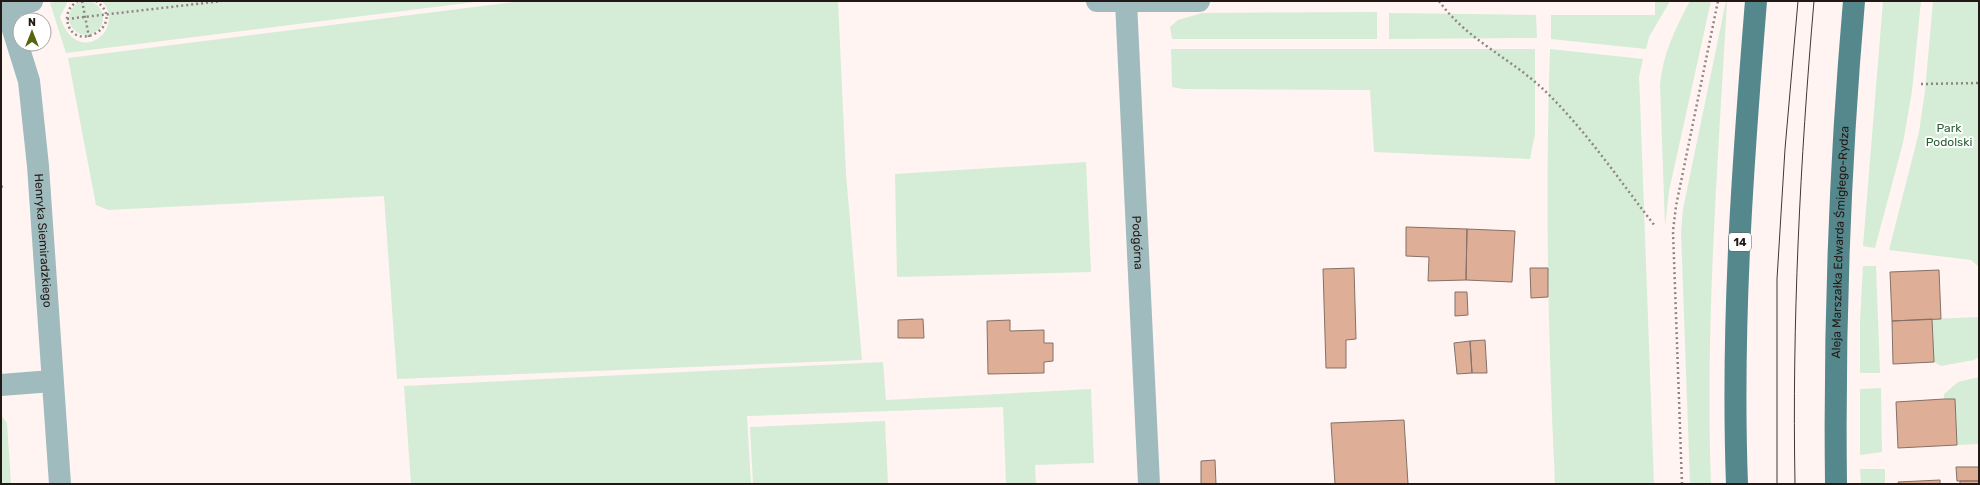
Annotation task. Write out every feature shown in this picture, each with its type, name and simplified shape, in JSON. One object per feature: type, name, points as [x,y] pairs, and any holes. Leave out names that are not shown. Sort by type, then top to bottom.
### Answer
[{"type":"main road","name":"14","points":[[1737,484],[1735,373],[1738,276],[1748,99],[1756,1]]},
{"type":"main road","name":"Aleja Marszałka Edwarda Śmigłego-Rydza","points":[[1836,484],[1834,382],[1836,282],[1854,1]]},
{"type":"street","points":[[5,5],[32,1]]},
{"type":"street","points":[[1097,1],[1199,1]]},
{"type":"street","name":"Podgórna","points":[[1126,2],[1149,484]]},
{"type":"street","name":"Henryka Siemiradzkiego","points":[[5,5],[29,81],[38,166],[60,484]]},
{"type":"street","points":[[1,385],[52,381]]},
{"type":"path","points":[[78,1],[69,9],[68,19],[72,31],[89,37],[100,32],[103,27],[105,15],[103,9],[96,1]]},
{"type":"path","points":[[82,1],[89,37]]},
{"type":"path","points":[[68,19],[222,1]]},
{"type":"path","points":[[1439,1],[1450,17],[1542,89],[1583,133],[1655,226]]},
{"type":"path","points":[[1682,484],[1673,232],[1676,206],[1718,1]]},
{"type":"path","points":[[1921,84],[1979,83]]},
{"type":"green space","points":[[56,1],[68,1],[60,17],[68,32],[77,41],[87,42],[97,39],[104,33],[108,23],[108,12],[102,1],[483,1],[66,53],[50,3]]},
{"type":"green space","points":[[83,1],[89,1],[98,6],[102,12],[102,24],[98,30],[89,35],[83,35],[74,30],[69,21],[69,15],[74,6]]},
{"type":"green space","points":[[522,1],[838,1],[846,174],[862,360],[397,379],[384,196],[108,210],[96,205],[68,58]]},
{"type":"green space","points":[[1655,1],[1670,1],[1649,37],[1646,49],[1551,39],[1551,15],[1655,15]]},
{"type":"green space","points":[[1690,1],[1711,1],[1669,191],[1665,226],[1660,85],[1664,62],[1670,42]]},
{"type":"green space","points":[[1726,1],[1711,303],[1711,484],[1690,484],[1681,232],[1683,209]]},
{"type":"green space","points":[[1883,1],[1921,1],[1912,91],[1903,143],[1875,248],[1863,246]]},
{"type":"green space","name":"Park Podolski","points":[[1933,1],[1979,1],[1979,267],[1971,260],[1889,250],[1919,132],[1925,91]]},
{"type":"green space","points":[[1377,12],[1377,39],[1172,39],[1170,27],[1178,20],[1202,13]]},
{"type":"green space","points":[[1389,13],[1536,15],[1537,38],[1389,39]]},
{"type":"green space","points":[[1171,49],[1535,49],[1535,134],[1530,159],[1374,152],[1370,90],[1183,89],[1172,87]]},
{"type":"green space","points":[[1550,49],[1643,59],[1639,77],[1654,484],[1555,484],[1548,266],[1548,103]]},
{"type":"green space","points":[[1086,162],[1091,272],[897,277],[895,174]]},
{"type":"green space","points":[[1863,266],[1876,266],[1880,373],[1860,373],[1860,322]]},
{"type":"green space","points":[[1979,317],[1979,357],[1974,360],[1941,366],[1934,362],[1932,319]]},
{"type":"green space","points":[[883,362],[886,400],[1091,389],[1094,463],[1035,465],[1036,484],[1006,484],[1003,407],[747,416],[751,484],[411,484],[404,386]]},
{"type":"green space","points":[[1979,377],[1979,444],[1957,445],[1955,399],[1944,399],[1944,394],[1958,382]]},
{"type":"green space","points":[[1881,388],[1882,452],[1860,455],[1860,389]]},
{"type":"green space","points":[[1,415],[7,423],[11,484],[1,484]]},
{"type":"green space","points":[[885,421],[888,484],[753,484],[750,427]]},
{"type":"green space","points":[[1860,469],[1885,469],[1885,484],[1861,484]]},
{"type":"building","points":[[1406,227],[1467,229],[1466,280],[1428,281],[1429,257],[1406,256]]},
{"type":"building","points":[[1467,229],[1515,231],[1512,282],[1466,280]]},
{"type":"building","points":[[1354,268],[1356,339],[1346,340],[1346,368],[1326,368],[1323,269]]},
{"type":"building","points":[[1530,268],[1548,268],[1548,297],[1531,298]]},
{"type":"building","points":[[1939,270],[1941,319],[1892,321],[1890,272]]},
{"type":"building","points":[[1455,292],[1467,292],[1468,315],[1455,316]]},
{"type":"building","points":[[923,319],[924,338],[898,338],[898,320]]},
{"type":"building","points":[[1932,319],[1934,362],[1893,364],[1892,321]]},
{"type":"building","points":[[1010,320],[1010,331],[1044,330],[1044,343],[1053,343],[1053,361],[1044,362],[1044,373],[988,374],[987,321]]},
{"type":"building","points":[[1485,340],[1487,373],[1472,373],[1470,341]]},
{"type":"building","points":[[1470,341],[1472,373],[1457,374],[1454,343]]},
{"type":"building","points":[[1955,399],[1957,445],[1898,448],[1896,402]]},
{"type":"building","points":[[1404,420],[1408,484],[1335,484],[1331,423]]},
{"type":"building","points":[[1215,460],[1216,484],[1201,484],[1201,461]]},
{"type":"building","points":[[1956,467],[1979,467],[1979,481],[1957,481]]},
{"type":"building","points":[[1940,480],[1940,484],[1899,484],[1898,482]]},
{"type":"building","points":[[1960,481],[1979,481],[1979,484],[1960,484]]},
{"type":"tram line","points":[[1777,484],[1777,279],[1785,149],[1798,1]]},
{"type":"tram line","points":[[1795,484],[1794,423],[1798,242],[1814,1]]}]
